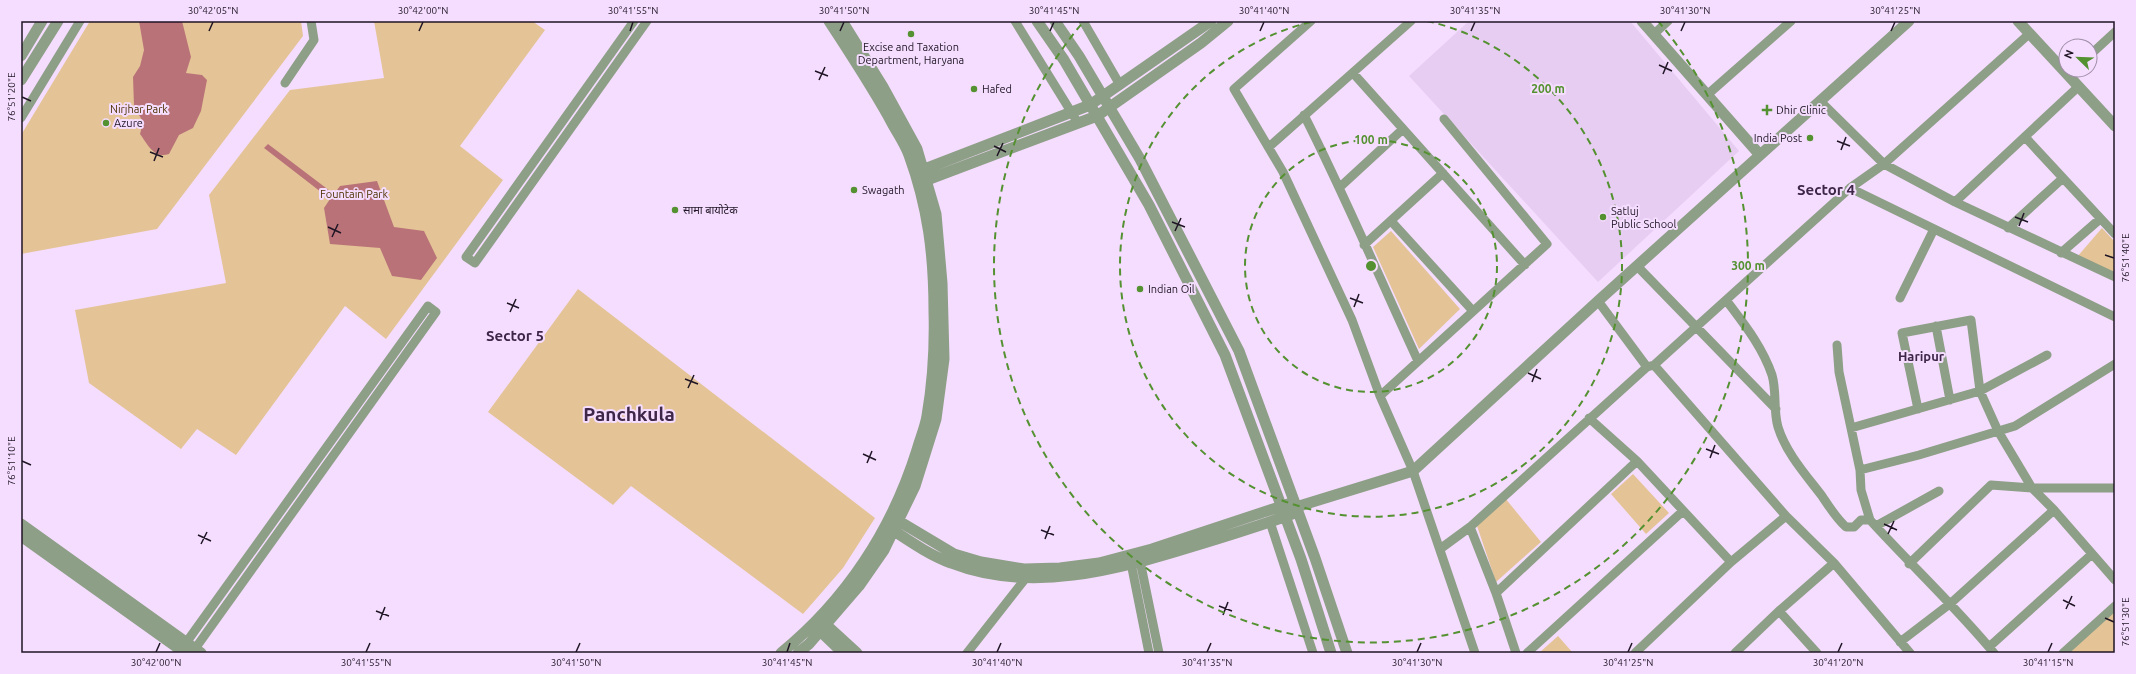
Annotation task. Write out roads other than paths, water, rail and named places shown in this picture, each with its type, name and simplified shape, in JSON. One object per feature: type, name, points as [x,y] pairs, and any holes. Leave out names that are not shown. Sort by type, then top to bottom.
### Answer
[{"type":"street","points":[[21,56],[42,21]]},
{"type":"street","points":[[21,80],[58,21]]},
{"type":"street","points":[[21,118],[80,21]]},
{"type":"street","points":[[285,83],[314,40],[311,21]]},
{"type":"street","points":[[634,21],[466,256],[475,263],[647,21]]},
{"type":"street","points":[[829,21],[856,54]]},
{"type":"street","points":[[781,653],[819,625],[859,586],[884,550],[892,523],[907,484],[927,418],[935,359],[934,282],[928,217],[920,177],[856,54],[842,21]]},
{"type":"street","points":[[1015,21],[1078,123]]},
{"type":"street","points":[[1037,21],[1097,116],[1149,205],[1225,355],[1285,517],[1331,653]]},
{"type":"street","points":[[1055,21],[1103,96],[1140,158],[1239,351],[1347,653]]},
{"type":"street","points":[[1083,21],[1120,85]]},
{"type":"street","points":[[920,177],[1090,105],[1211,21]]},
{"type":"street","points":[[920,177],[1097,116],[1201,43],[1228,21]]},
{"type":"street","points":[[1311,21],[1234,89],[1269,147],[1282,172],[1352,320],[1380,396],[1413,471],[1475,653]]},
{"type":"street","points":[[1269,147],[1411,21]]},
{"type":"street","points":[[1642,21],[1760,155]]},
{"type":"street","points":[[1654,34],[1668,21]]},
{"type":"street","points":[[1707,95],[1791,21]]},
{"type":"street","points":[[892,523],[950,563],[979,572],[1024,578],[1062,577],[1100,571],[1281,506],[1296,507],[1413,471],[1909,21]]},
{"type":"street","points":[[2018,21],[2029,34],[2058,61]]},
{"type":"street","points":[[2098,48],[2115,32]]},
{"type":"street","points":[[1440,549],[1470,527],[1589,418],[1696,327],[1850,188],[1884,164],[2029,34]]},
{"type":"street","points":[[1353,73],[1525,265]]},
{"type":"street","points":[[2074,78],[2078,87],[2115,126]]},
{"type":"street","points":[[1955,202],[2078,87]]},
{"type":"street","points":[[1820,101],[1884,164],[1955,202],[2008,228],[2115,277]]},
{"type":"street","points":[[1304,115],[1340,187],[1364,245],[1418,361]]},
{"type":"street","points":[[1380,396],[1525,265],[1546,244],[1444,119]]},
{"type":"street","points":[[1340,187],[1403,129]]},
{"type":"street","points":[[2025,137],[2115,234]]},
{"type":"street","points":[[1364,245],[1443,173]]},
{"type":"street","points":[[2008,228],[2063,178]]},
{"type":"street","points":[[1850,188],[2115,317]]},
{"type":"street","points":[[2061,253],[2100,219]]},
{"type":"street","points":[[1391,221],[1473,311]]},
{"type":"street","points":[[1900,298],[1934,229]]},
{"type":"street","points":[[1638,266],[1776,408]]},
{"type":"street","points":[[1726,300],[1758,342],[1772,376],[1778,427],[1789,450],[1834,516],[1846,527],[1854,527],[1861,520],[1873,523],[1939,491]]},
{"type":"street","points":[[1598,302],[1651,366],[1786,516],[1834,564],[1910,653]]},
{"type":"street","points":[[190,650],[425,319]]},
{"type":"street","points":[[1918,409],[1902,333],[1971,320],[1980,391],[1998,431],[2032,488],[2054,510],[2115,580]]},
{"type":"street","points":[[1936,326],[1950,400]]},
{"type":"street","points":[[1837,345],[1839,372],[1860,470],[1861,490],[1873,523],[1910,564],[1951,604],[1991,650],[2092,554]]},
{"type":"street","points":[[1850,428],[1980,391],[2047,355]]},
{"type":"street","points":[[1860,470],[1919,456],[2015,426],[2115,364]]},
{"type":"street","points":[[1589,418],[1637,461],[1731,562]]},
{"type":"street","points":[[1496,593],[1637,461]]},
{"type":"street","points":[[1910,564],[1991,485],[2032,488],[2112,488],[2115,495]]},
{"type":"street","points":[[892,523],[954,554],[980,562],[1024,569],[1034,569],[1135,558],[1270,522],[1285,517],[1296,507]]},
{"type":"street","points":[[1900,642],[1951,604],[2054,510]]},
{"type":"street","points":[[1527,653],[1683,511]]},
{"type":"street","points":[[1636,653],[1731,562],[1786,516]]},
{"type":"street","points":[[1270,522],[1313,653]]},
{"type":"street","points":[[21,524],[190,650]]},
{"type":"street","points":[[1470,527],[1496,593],[1516,653]]},
{"type":"street","points":[[21,536],[190,650]]},
{"type":"street","points":[[1135,558],[1150,653]]},
{"type":"street","points":[[1135,558],[1159,653]]},
{"type":"street","points":[[1735,653],[1779,611],[1834,564]]},
{"type":"street","points":[[967,653],[1024,578],[1034,569]]},
{"type":"street","points":[[2063,653],[2115,606]]},
{"type":"street","points":[[1779,611],[1817,653]]},
{"type":"street","points":[[798,653],[809,644],[819,625]]},
{"type":"street","points":[[819,625],[843,653]]},
{"type":"street","points":[[819,625],[857,653]]},
{"type":"place","name":"Excise and Taxation Department, Haryana","points":[[911,34]]},
{"type":"place","name":"Hafed","points":[[974,89]]},
{"type":"place","name":"Dhir Clinic","points":[[1767,110]]},
{"type":"place","name":"Azure","points":[[106,123]]},
{"type":"place","name":"India Post","points":[[1810,138]]},
{"type":"place","name":"Swagath","points":[[854,190]]},
{"type":"place","name":"सामा बायोटेक","points":[[675,210]]},
{"type":"place","name":"Satluj Public School","points":[[1603,217]]},
{"type":"place","name":"Indian Oil","points":[[1140,289]]},
{"type":"district","name":"Sector 4","points":[[1826,190]]},
{"type":"district","name":"Sector 5","points":[[515,336]]},
{"type":"district","name":"Haripur","points":[[1921,356]]},
{"type":"district","name":"Panchkula","points":[[629,414]]},
{"type":"park label","name":"Nirjhar Park","points":[[139,109]]},
{"type":"park label","name":"Fountain Park","points":[[354,194]]}]
